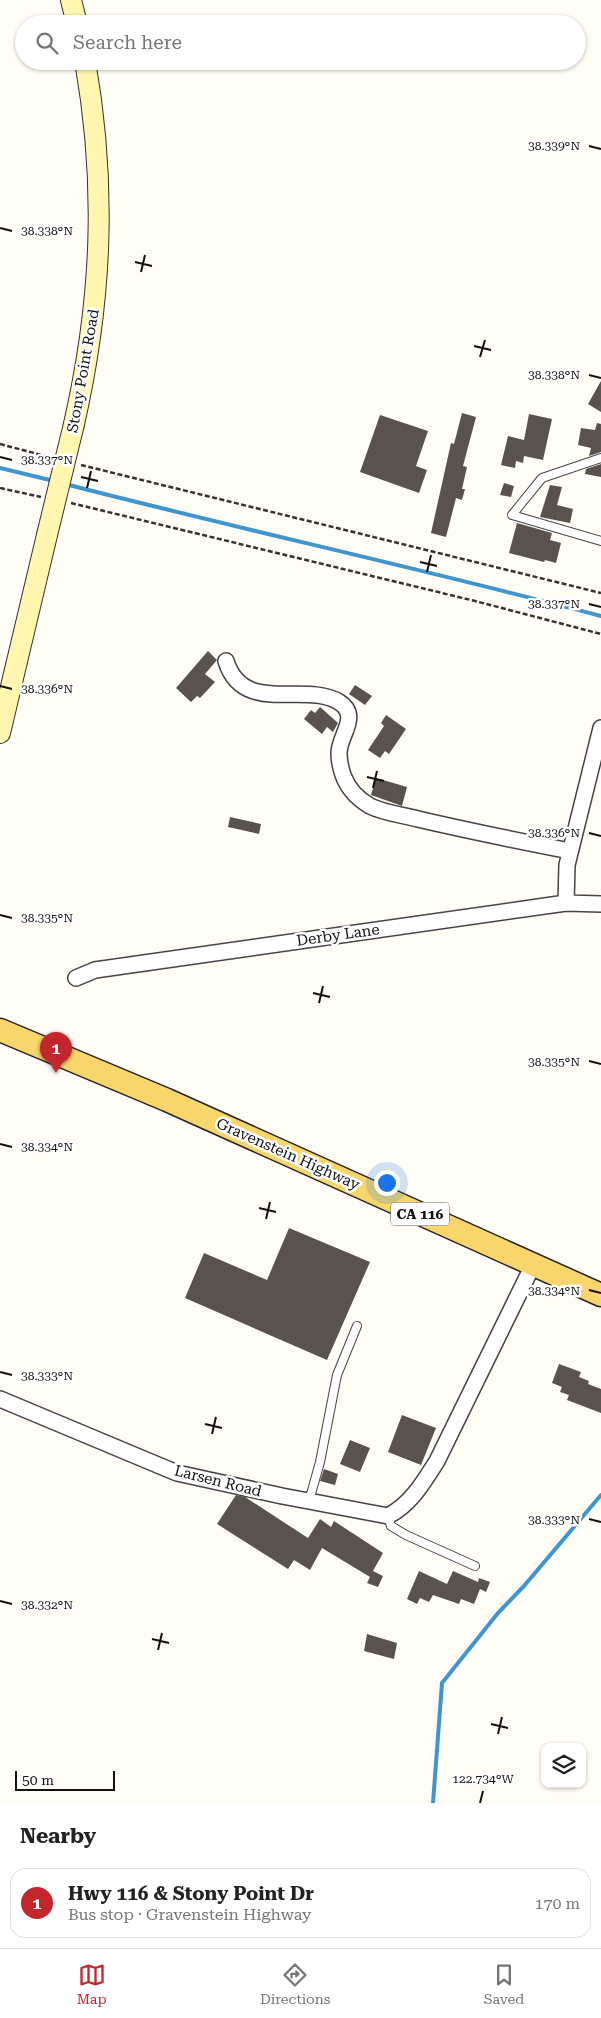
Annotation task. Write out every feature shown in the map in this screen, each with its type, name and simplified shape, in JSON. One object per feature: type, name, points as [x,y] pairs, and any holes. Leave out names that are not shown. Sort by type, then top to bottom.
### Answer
[{"type":"main road","points":[[71,0],[75,15]]},
{"type":"main road","name":"Stony Point Road","points":[[0,733],[74,424],[90,344],[99,257],[100,200],[97,153],[86,70]]},
{"type":"main road","name":"Gravenstein Highway","points":[[0,1030],[167,1100],[601,1295]]},
{"type":"street","points":[[226,661],[230,674],[250,689],[269,694],[336,700],[345,707],[349,712],[349,721],[339,752],[343,775],[351,790],[372,807],[480,834],[570,851]]},
{"type":"street","points":[[566,903],[567,865],[601,728]]},
{"type":"street","name":"Derby Lane","points":[[76,978],[95,970],[566,903],[601,904]]},
{"type":"street","points":[[388,1516],[402,1509],[420,1489],[437,1461],[533,1265]]},
{"type":"street","name":"Larsen Road","points":[[0,1399],[178,1473],[388,1516]]},
{"type":"lane","points":[[601,458],[542,478],[512,515],[601,541]]},
{"type":"lane","points":[[309,1501],[320,1462],[337,1375],[357,1326]]},
{"type":"lane","points":[[388,1516],[391,1526],[406,1535],[475,1566]]},
{"type":"path","points":[[120,475],[601,593]]},
{"type":"path","points":[[0,488],[44,498]]},
{"type":"path","points":[[70,503],[466,598],[601,634]]},
{"type":"building","points":[[601,381],[601,412],[588,404]]},
{"type":"building","points":[[462,413],[476,417],[463,466],[467,467],[462,489],[465,489],[462,500],[456,498],[446,537],[431,533],[451,443],[454,444]]},
{"type":"building","points":[[529,414],[552,419],[543,460],[524,456],[523,463],[516,461],[515,468],[501,465],[508,436],[524,440]]},
{"type":"building","points":[[380,415],[428,431],[416,466],[427,470],[419,493],[360,472]]},
{"type":"building","points":[[597,423],[601,424],[601,452],[589,456],[591,448],[578,445],[581,428],[595,430]]},
{"type":"building","points":[[601,464],[601,477],[585,474],[586,469]]},
{"type":"building","points":[[504,483],[514,486],[511,497],[500,495]]},
{"type":"building","points":[[550,485],[562,487],[557,505],[573,509],[570,523],[540,517]]},
{"type":"building","points":[[517,523],[552,533],[550,540],[561,543],[556,563],[545,560],[544,562],[509,553]]},
{"type":"building","points":[[208,651],[217,660],[205,674],[215,682],[200,698],[197,696],[191,702],[176,688]]},
{"type":"building","points":[[355,685],[372,696],[365,705],[349,694]]},
{"type":"building","points":[[320,707],[338,723],[333,732],[327,727],[322,734],[304,719],[311,710],[315,713]]},
{"type":"building","points":[[386,715],[406,729],[389,754],[385,751],[380,758],[368,750],[384,726],[381,723]]},
{"type":"building","points":[[376,778],[407,787],[402,806],[371,795]]},
{"type":"building","points":[[230,817],[261,824],[259,834],[228,827]]},
{"type":"building","points":[[289,1228],[370,1262],[327,1360],[185,1298],[204,1253],[267,1280]]},
{"type":"building","points":[[559,1364],[581,1372],[579,1377],[589,1381],[588,1384],[601,1389],[601,1413],[567,1400],[569,1395],[560,1392],[562,1387],[552,1383]]},
{"type":"building","points":[[402,1415],[436,1428],[421,1465],[388,1452]]},
{"type":"building","points":[[350,1440],[370,1448],[360,1472],[340,1464]]},
{"type":"building","points":[[324,1469],[338,1474],[335,1485],[320,1481]]},
{"type":"building","points":[[236,1495],[245,1497],[308,1538],[320,1519],[331,1527],[334,1521],[383,1553],[373,1571],[383,1576],[378,1587],[367,1583],[370,1577],[322,1548],[310,1570],[294,1560],[288,1569],[217,1524]]},
{"type":"building","points":[[419,1571],[447,1584],[453,1571],[478,1582],[479,1578],[490,1582],[486,1592],[480,1589],[474,1604],[461,1599],[459,1604],[433,1595],[429,1602],[420,1598],[417,1604],[407,1599]]},
{"type":"building","points":[[367,1634],[397,1643],[394,1659],[364,1651]]},
{"type":"waterway","points":[[0,468],[54,481]]},
{"type":"waterway","points":[[65,484],[601,616]]},
{"type":"waterway","points":[[433,1803],[442,1683],[498,1613],[524,1586],[601,1495]]},
{"type":"place","name":"Hwy 116 & Stony Point Dr","points":[[56,1073]]}]
